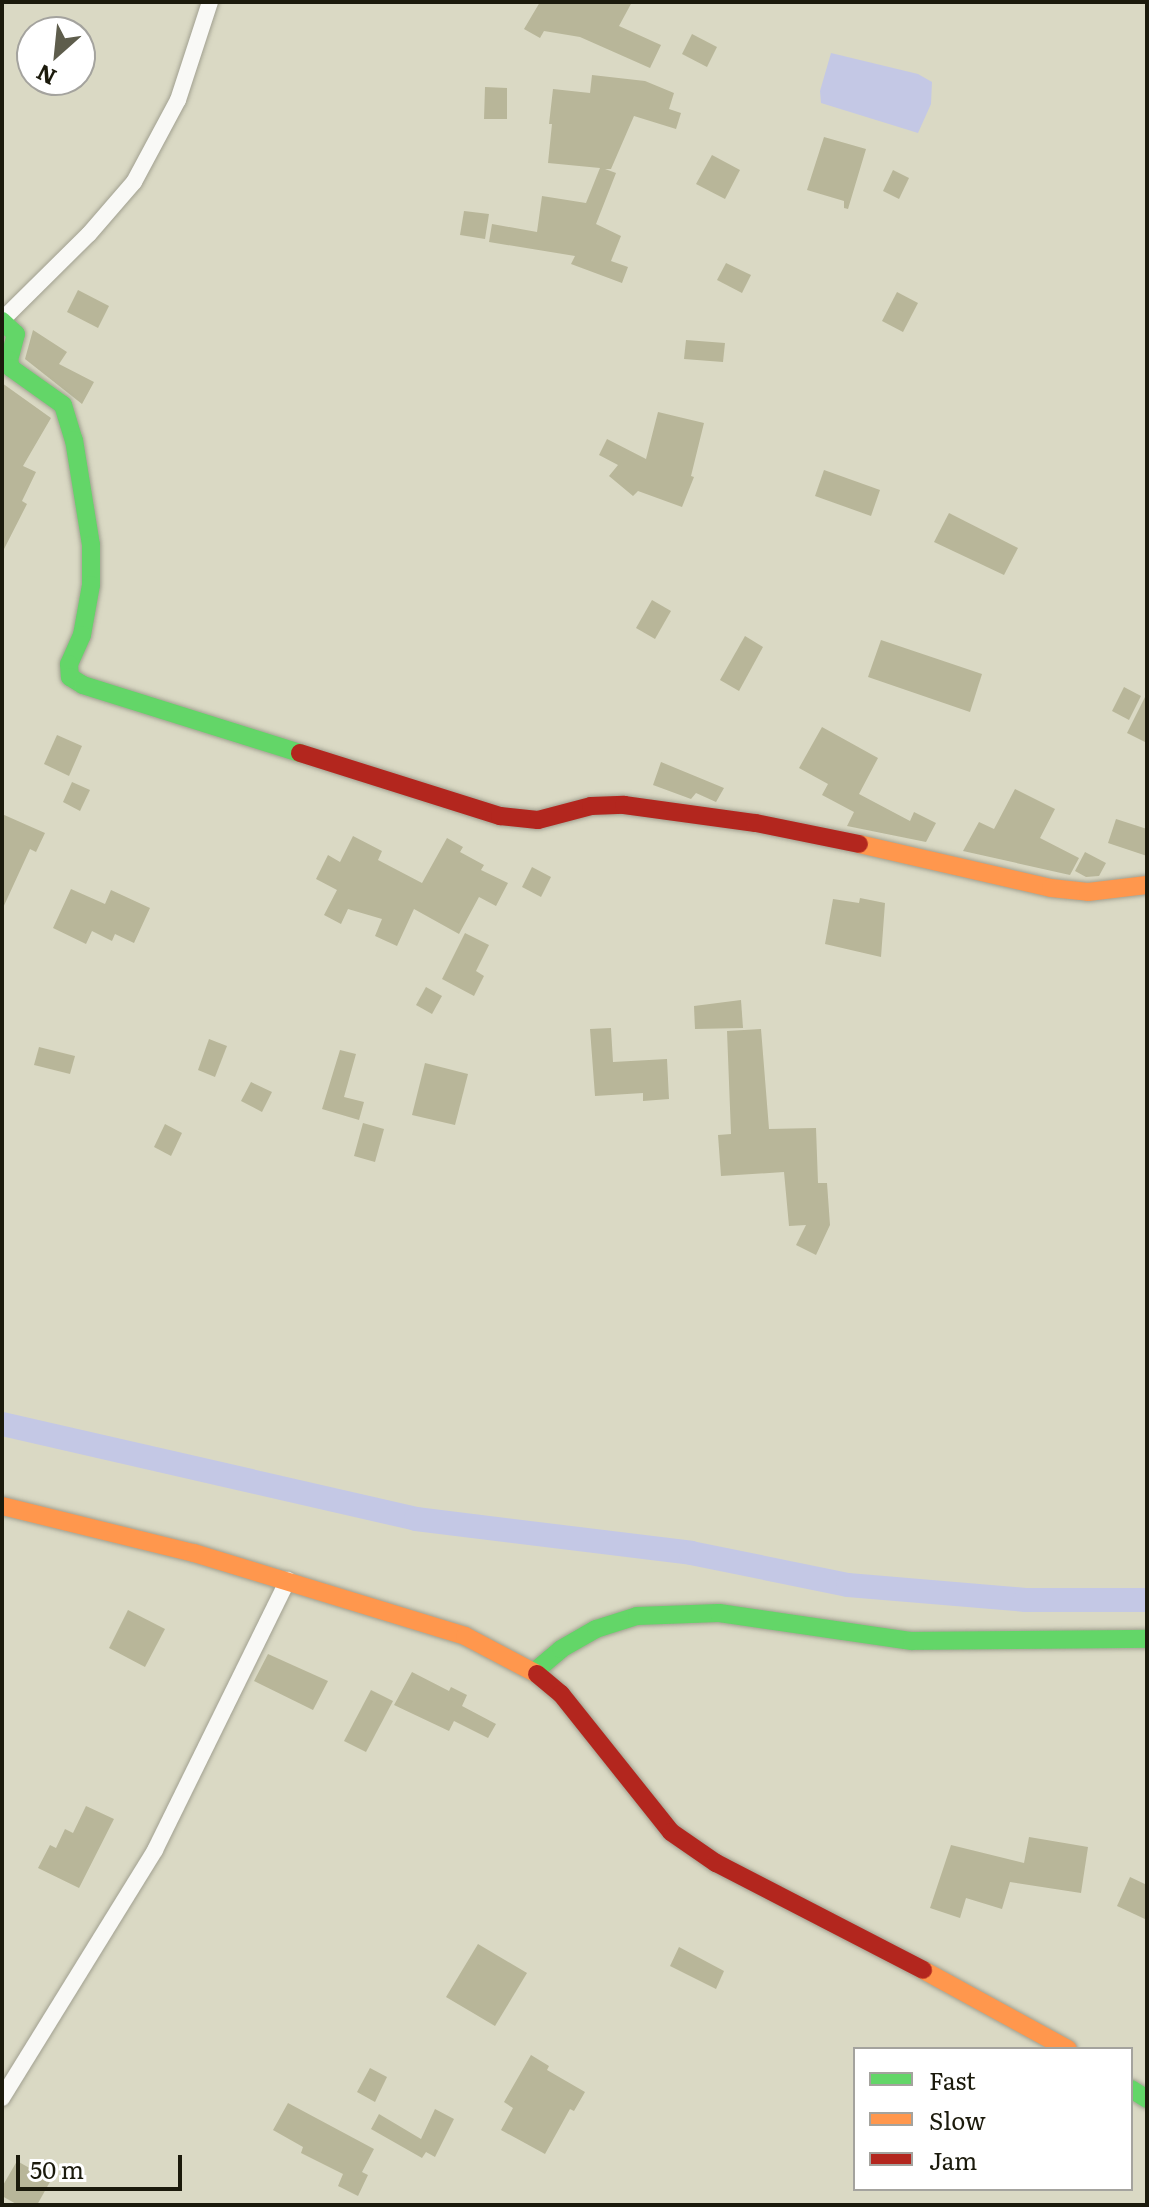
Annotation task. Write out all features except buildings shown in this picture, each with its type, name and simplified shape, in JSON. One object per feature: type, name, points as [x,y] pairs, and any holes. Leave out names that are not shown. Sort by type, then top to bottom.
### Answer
[{"type":"street","points":[[210,2],[178,100],[134,182],[89,234],[2,320],[16,334],[9,360],[11,368],[63,405],[74,440],[91,545],[91,585],[82,635],[69,664],[70,677],[83,685],[500,816],[538,820],[591,806],[624,805],[756,823],[911,854],[1051,888],[1088,892],[1147,885]]},
{"type":"street","points":[[2,1506],[288,1580],[465,1636],[534,1672],[561,1694],[671,1832],[716,1863],[930,1973],[1064,2047]]},
{"type":"street","points":[[2,2098],[155,1850],[288,1580]]},
{"type":"street","points":[[534,1672],[561,1649],[596,1629],[637,1616],[719,1613],[912,1641],[1147,1639]]},
{"type":"water","points":[[831,53],[918,74],[932,82],[931,104],[918,133],[821,103],[820,91]]},
{"type":"waterway","points":[[2,1424],[416,1519],[691,1553],[848,1585],[1025,1600],[1147,1600]]},
{"type":"traffic: fast","points":[[2,321],[16,334],[9,360],[11,368],[63,405],[74,440],[91,545],[91,585],[82,635],[69,664],[70,677],[83,685],[300,753]]},
{"type":"traffic: fast","points":[[534,1672],[561,1649],[596,1629],[637,1616],[719,1613],[912,1641],[1147,1639]]},
{"type":"traffic: fast","points":[[1133,2090],[1147,2099]]},
{"type":"traffic: slow","points":[[859,844],[1051,888],[1088,892],[1147,885]]},
{"type":"traffic: slow","points":[[2,1506],[194,1553],[465,1636],[537,1674]]},
{"type":"traffic: slow","points":[[923,1970],[1064,2047]]},
{"type":"traffic: jam","points":[[300,753],[500,816],[538,820],[591,806],[624,805],[756,823],[859,844]]},
{"type":"traffic: jam","points":[[537,1674],[561,1694],[671,1832],[716,1863],[923,1970]]}]
